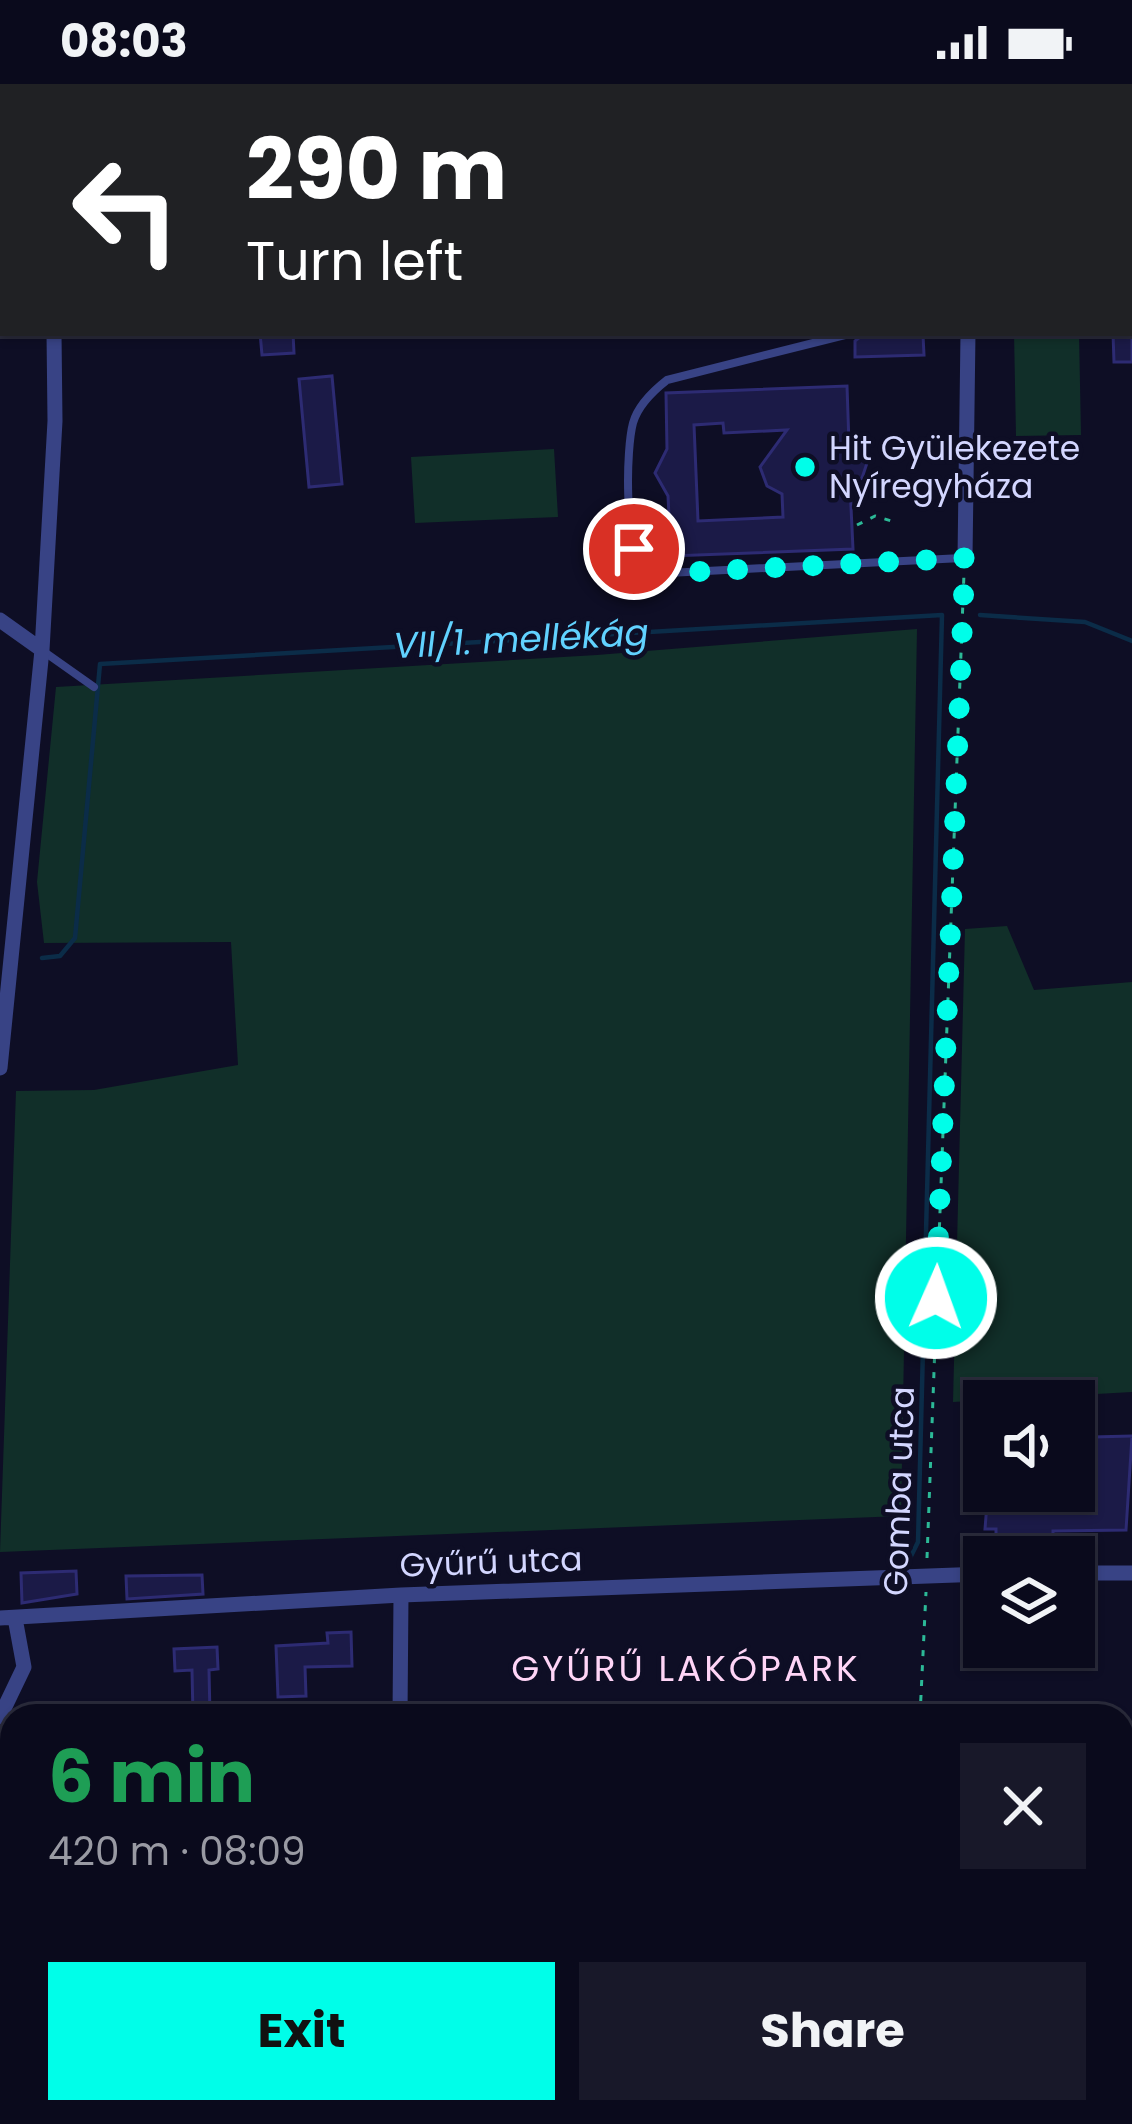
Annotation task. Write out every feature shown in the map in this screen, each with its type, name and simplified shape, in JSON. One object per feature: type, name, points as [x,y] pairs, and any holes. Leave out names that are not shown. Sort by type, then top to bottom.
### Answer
[{"type":"street","points":[[0,1067],[42,650],[55,421],[54,336]]},
{"type":"street","points":[[965,558],[968,336]]},
{"type":"street","points":[[0,620],[42,650]]},
{"type":"street","points":[[1095,1573],[1132,1573]]},
{"type":"street","name":"Gyűrű utca","points":[[7,1618],[401,1595],[963,1574]]},
{"type":"street","points":[[400,1704],[401,1595]]},
{"type":"street","points":[[6,1704],[24,1667],[7,1618]]},
{"type":"lane","points":[[841,336],[667,380],[650,394],[634,420],[629,448],[634,549],[645,565],[668,573],[965,558]]},
{"type":"lane","points":[[42,650],[94,687]]},
{"type":"path","points":[[857,525],[875,516],[898,523]]},
{"type":"path","name":"Gomba utca","points":[[921,1704],[965,558]]},
{"type":"green space","points":[[1014,336],[1079,336],[1081,435],[1016,436]]},
{"type":"green space","points":[[554,449],[558,517],[415,523],[411,457]]},
{"type":"green space","points":[[917,629],[901,1516],[0,1552],[16,1091],[94,1090],[238,1065],[231,942],[44,943],[37,882],[56,687],[597,655]]},
{"type":"green space","points":[[1007,926],[1034,990],[1132,982],[1132,1392],[1095,1394],[1095,1380],[963,1380],[963,1401],[953,1402],[965,929]]},
{"type":"building","points":[[260,336],[293,336],[294,353],[262,355]]},
{"type":"building","points":[[923,336],[924,355],[855,357],[855,341],[860,337]]},
{"type":"building","points":[[1113,336],[1132,336],[1132,362],[1114,362]]},
{"type":"building","points":[[332,376],[342,484],[309,487],[299,379]]},
{"type":"building","points":[[847,386],[849,444],[862,450],[867,463],[862,478],[850,486],[853,549],[671,556],[668,496],[655,473],[667,449],[666,393]],"holes":[[[723,423],[724,433],[787,430],[760,467],[767,486],[782,494],[783,517],[698,521],[694,425]]]},
{"type":"building","points":[[1132,1436],[1126,1530],[996,1536],[996,1529],[985,1529],[986,1512],[1095,1512],[1095,1437]]},
{"type":"building","points":[[76,1571],[77,1594],[22,1603],[21,1573]]},
{"type":"building","points":[[202,1575],[203,1594],[127,1599],[126,1576]]},
{"type":"building","points":[[351,1632],[352,1666],[305,1667],[306,1696],[278,1697],[276,1646],[328,1643],[327,1633]]},
{"type":"building","points":[[217,1647],[218,1669],[209,1670],[210,1704],[193,1704],[192,1670],[175,1671],[174,1649]]},
{"type":"waterway","name":"VII/1. mellékág","points":[[42,958],[60,956],[75,938],[100,664],[942,615],[918,1542],[907,1564]]},
{"type":"waterway","name":"VII/1. mellékág","points":[[980,615],[1085,622],[1132,641]]},
{"type":"place","name":"Hit Gyülekezete Nyíregyháza","points":[[805,467]]},
{"type":"district","name":"GYŰRŰ LAKÓPARK","points":[[686,1668]]},
{"type":"route","points":[[634,549],[645,565],[668,573],[965,558],[936,1298]]}]
